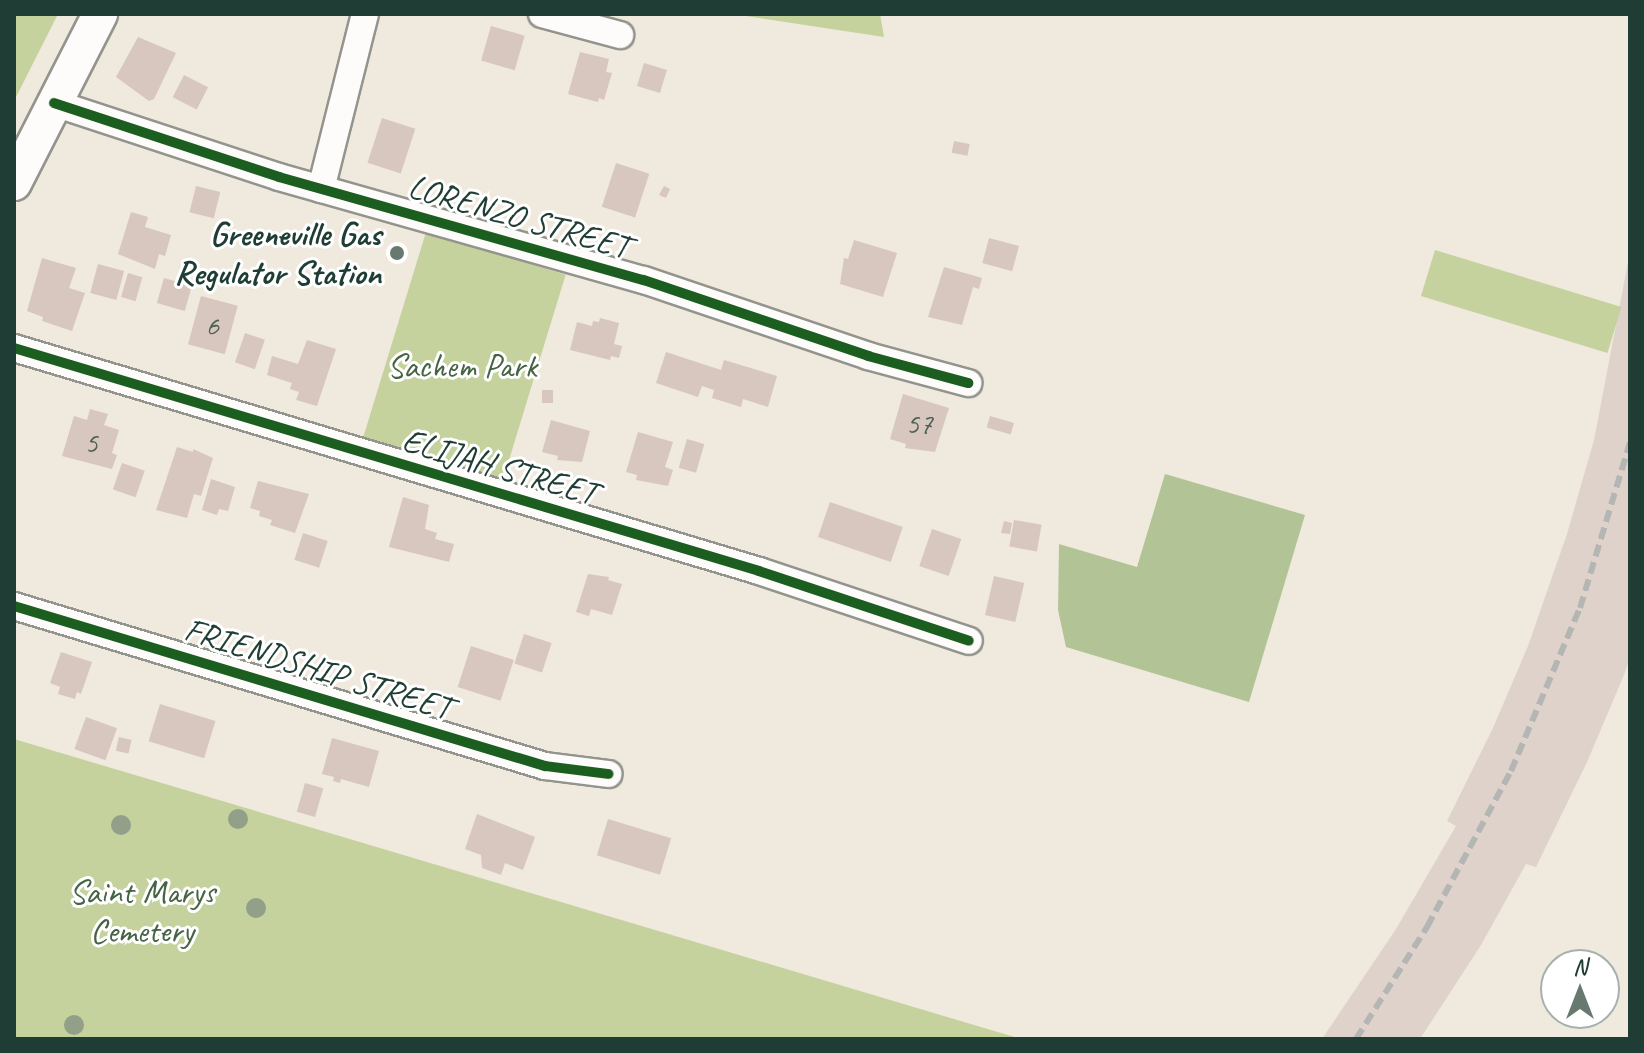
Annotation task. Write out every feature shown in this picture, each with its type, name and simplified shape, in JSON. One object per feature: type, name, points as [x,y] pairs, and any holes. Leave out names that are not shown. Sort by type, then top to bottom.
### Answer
[{"type":"main road","points":[[14,183],[100,14]]},
{"type":"street","points":[[321,189],[365,14]]},
{"type":"street","points":[[542,14],[620,35]]},
{"type":"street","name":"LORENZO STREET","points":[[54,103],[321,189],[644,280],[868,356],[968,383]]},
{"type":"street","name":"ELIJAH STREET","points":[[14,348],[759,571],[969,641]]},
{"type":"street","name":"FRIENDSHIP STREET","points":[[14,606],[545,766],[608,774]]},
{"type":"shaded area","points":[[1630,252],[1630,658],[1624,675],[1587,762],[1536,867],[1526,864],[1481,945],[1420,1039],[1322,1039],[1396,929],[1456,826],[1447,821],[1493,728],[1528,646],[1567,534],[1594,440]]},
{"type":"green space","points":[[14,14],[58,14],[14,101]]},
{"type":"green space","points":[[733,14],[880,14],[884,37]]},
{"type":"green space","name":"Sachem Park","points":[[426,232],[566,275],[502,481],[363,439]]},
{"type":"green space","points":[[1435,250],[1621,307],[1607,353],[1421,296]]},
{"type":"green space","points":[[1165,474],[1305,515],[1249,702],[1066,647],[1058,610],[1059,544],[1137,567]]},
{"type":"green space","name":"Saint Marys Cemetery","points":[[14,739],[682,938],[1021,1039],[14,1039]]},
{"type":"building","points":[[491,26],[525,36],[515,70],[481,61]]},
{"type":"building","points":[[138,37],[176,53],[154,99],[149,101],[116,77]]},
{"type":"building","points":[[580,52],[609,59],[606,72],[612,73],[604,100],[599,98],[598,102],[568,94]]},
{"type":"building","points":[[644,63],[667,70],[660,93],[637,86]]},
{"type":"building","points":[[184,75],[208,87],[197,110],[173,97]]},
{"type":"building","points":[[382,118],[415,129],[401,174],[367,163]]},
{"type":"building","points":[[954,141],[970,144],[967,156],[952,153]]},
{"type":"building","points":[[616,163],[649,174],[635,218],[602,207]]},
{"type":"building","points":[[196,186],[220,192],[214,218],[189,212]]},
{"type":"building","points":[[664,186],[670,189],[666,198],[659,195]]},
{"type":"building","points":[[131,212],[148,217],[145,227],[171,235],[165,256],[159,254],[155,269],[118,254]]},
{"type":"building","points":[[989,238],[1019,246],[1012,271],[982,263]]},
{"type":"building","points":[[854,240],[897,253],[883,297],[840,284],[844,258],[848,259]]},
{"type":"building","name":"Greeneville Gas Regulator Station","points":[[392,243],[406,248],[401,263],[387,258]]},
{"type":"building","points":[[42,258],[76,268],[69,288],[85,293],[72,331],[42,321],[43,317],[27,311]]},
{"type":"building","points":[[98,264],[124,271],[116,300],[90,293]]},
{"type":"building","points":[[944,267],[982,278],[979,289],[973,287],[962,325],[928,317]]},
{"type":"building","points":[[128,273],[142,277],[136,301],[121,297]]},
{"type":"building","points":[[164,278],[192,286],[185,311],[157,303]]},
{"type":"building","points":[[201,296],[238,306],[225,354],[188,344]]},
{"type":"building","points":[[600,318],[619,323],[614,344],[622,346],[619,358],[611,356],[610,360],[570,350],[577,322],[592,326],[593,321],[599,322]]},
{"type":"building","points":[[245,333],[265,340],[255,369],[235,362]]},
{"type":"building","points":[[307,340],[336,349],[317,406],[296,400],[299,392],[290,389],[292,383],[267,375],[272,356],[298,364]]},
{"type":"building","points":[[666,352],[721,370],[724,360],[777,376],[768,407],[743,399],[741,407],[712,398],[714,390],[702,386],[698,397],[656,383]]},
{"type":"building","points":[[542,390],[553,390],[553,403],[542,403]]},
{"type":"building","points":[[903,394],[949,408],[935,452],[905,448],[906,444],[890,439]]},
{"type":"building","points":[[90,409],[108,414],[104,425],[119,430],[112,453],[117,455],[112,469],[62,456],[74,416],[87,420]]},
{"type":"building","points":[[990,416],[1014,423],[1011,434],[987,428]]},
{"type":"building","points":[[551,420],[590,431],[582,462],[557,460],[558,456],[542,452]]},
{"type":"building","points":[[638,432],[673,442],[665,467],[673,470],[668,486],[636,480],[637,475],[626,472]]},
{"type":"building","points":[[687,439],[704,444],[696,473],[679,468]]},
{"type":"building","points":[[177,447],[193,452],[193,449],[213,458],[201,496],[194,494],[187,518],[156,510]]},
{"type":"building","points":[[122,463],[145,471],[136,497],[113,489]]},
{"type":"building","points":[[211,479],[235,487],[228,511],[219,509],[217,515],[202,510]]},
{"type":"building","points":[[258,481],[309,494],[295,533],[270,525],[272,520],[259,516],[260,511],[250,508]]},
{"type":"building","points":[[403,497],[429,505],[425,529],[437,533],[435,539],[454,544],[449,562],[389,547]]},
{"type":"building","points":[[830,502],[903,527],[891,562],[818,537]]},
{"type":"building","points":[[1014,520],[1042,525],[1037,551],[1009,547]]},
{"type":"building","points":[[1004,521],[1012,523],[1010,534],[1001,533]]},
{"type":"building","points":[[932,529],[961,539],[949,576],[919,566]]},
{"type":"building","points":[[303,533],[328,541],[319,568],[294,560]]},
{"type":"building","points":[[588,574],[609,577],[608,580],[622,584],[612,615],[591,609],[589,616],[576,612]]},
{"type":"building","points":[[994,576],[1024,583],[1015,622],[985,615]]},
{"type":"building","points":[[524,634],[552,643],[542,672],[514,663]]},
{"type":"building","points":[[471,646],[514,660],[501,701],[458,687]]},
{"type":"building","points":[[61,652],[92,662],[81,694],[77,692],[75,699],[58,694],[60,687],[50,683]]},
{"type":"building","points":[[160,704],[215,721],[204,758],[149,741]]},
{"type":"building","points":[[86,717],[117,728],[105,760],[74,749]]},
{"type":"building","points":[[119,737],[132,740],[129,754],[116,751]]},
{"type":"building","points":[[332,738],[379,751],[369,787],[341,779],[340,783],[333,781],[334,777],[322,774]]},
{"type":"building","points":[[305,783],[323,788],[315,817],[297,812]]},
{"type":"building","points":[[477,814],[535,837],[523,870],[505,863],[501,875],[482,868],[481,855],[465,849]]},
{"type":"building","points":[[608,819],[671,838],[660,875],[597,855]]},
{"type":"railway","points":[[1356,1039],[1427,927],[1511,771],[1580,608],[1630,442]]},
{"type":"cycle path","points":[[54,103],[279,177],[644,280],[868,356],[968,383]]},
{"type":"cycle path","points":[[14,348],[759,571],[969,641]]},
{"type":"cycle path","points":[[14,606],[545,766],[608,774]]},
{"type":"place","name":"Greeneville Gas Regulator Station","points":[[397,253]]}]
